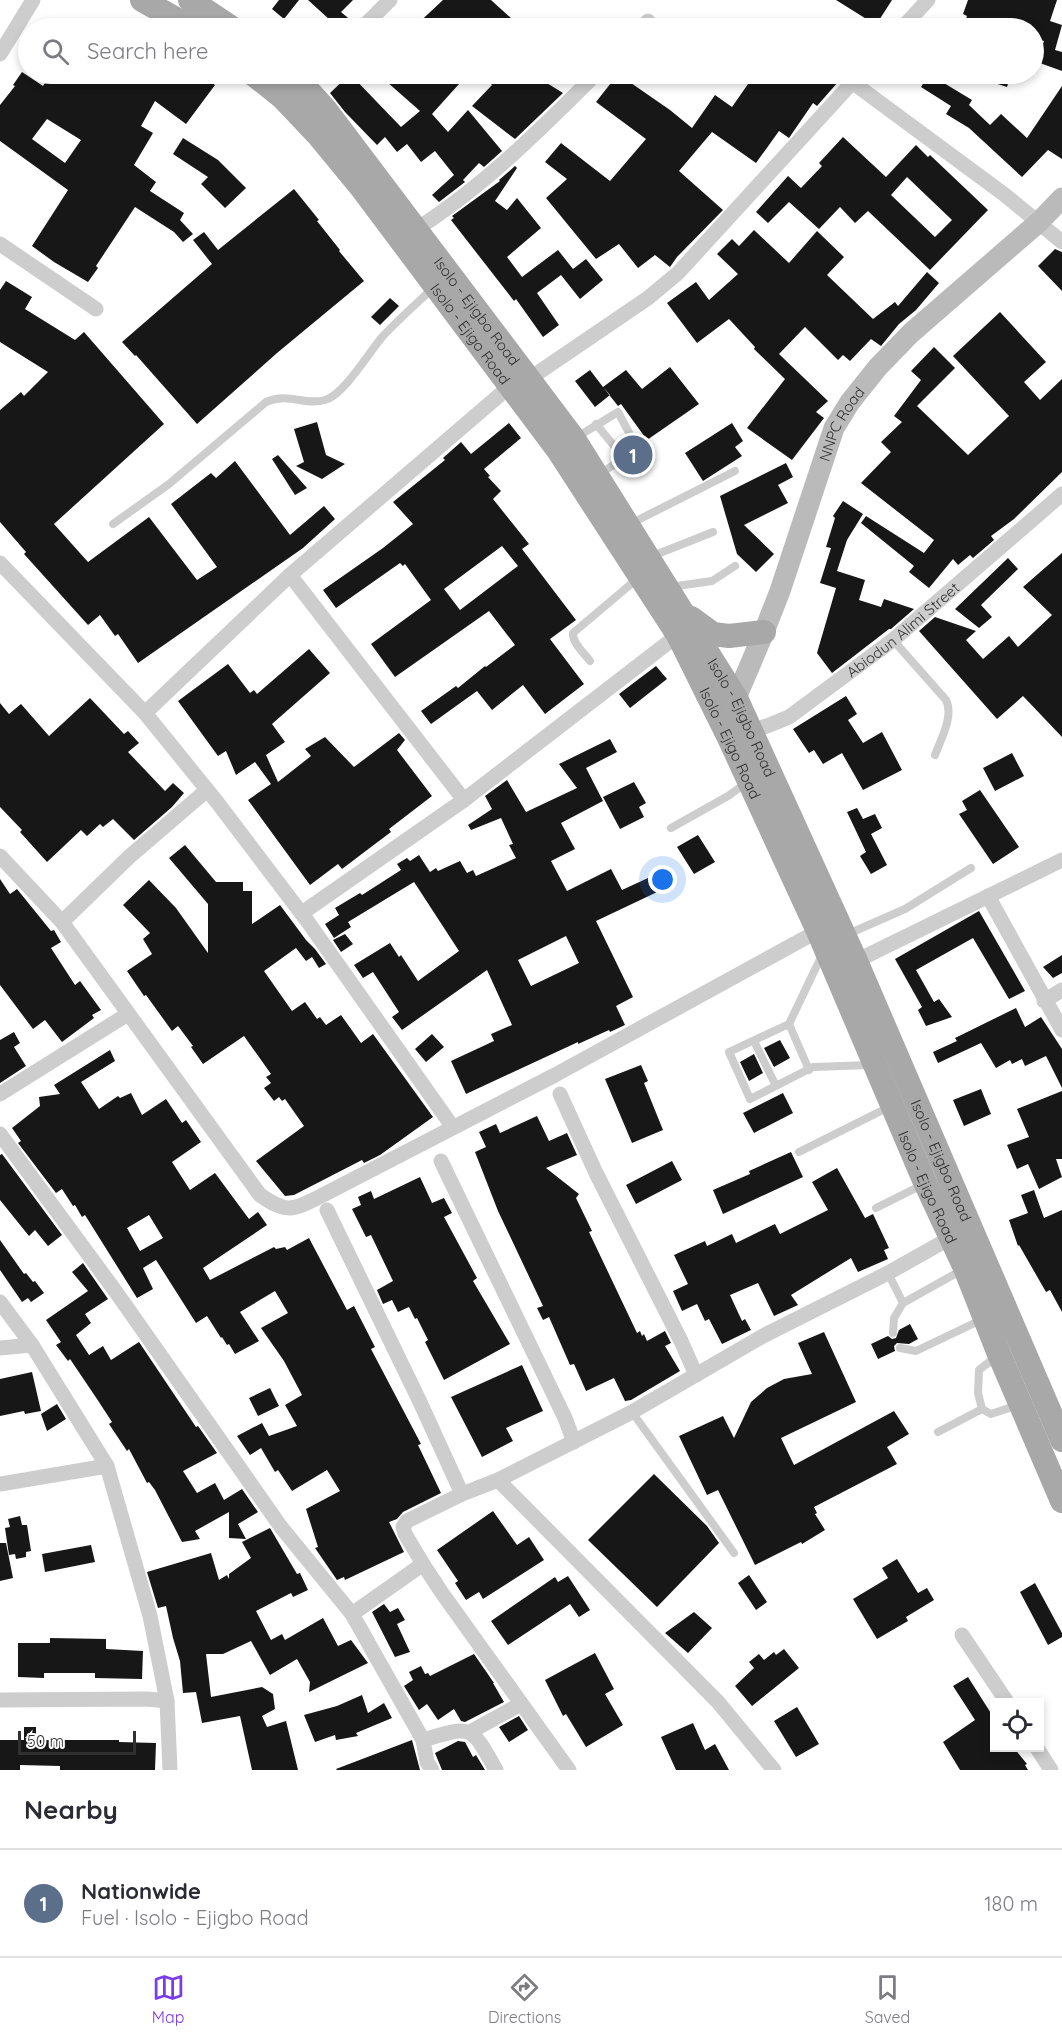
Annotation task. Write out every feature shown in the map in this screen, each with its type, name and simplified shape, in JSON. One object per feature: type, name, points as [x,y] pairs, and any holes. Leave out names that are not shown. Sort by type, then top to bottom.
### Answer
[{"type":"main road","points":[[142,0],[174,18]]},
{"type":"main road","points":[[190,0],[217,18]]},
{"type":"main road","name":"Isolo - Ejigo Road","points":[[266,84],[282,97],[319,136],[361,187],[434,286],[519,383]]},
{"type":"main road","name":"Isolo - Ejigbo Road","points":[[308,84],[415,230],[519,383],[566,445],[596,476],[628,524],[645,567],[668,588],[736,698],[752,729],[829,938],[856,962],[1062,1440]]},
{"type":"main road","name":"Isolo - Ejigo Road","points":[[566,445],[645,567],[748,781],[829,938],[875,1065],[952,1237],[1062,1501]]},
{"type":"main road","points":[[684,612],[713,634],[729,636],[764,632]]},
{"type":"street","points":[[20,18],[33,0]]},
{"type":"street","points":[[372,18],[390,0]]},
{"type":"street","points":[[911,18],[928,0]]},
{"type":"street","points":[[0,54],[18,21]]},
{"type":"street","points":[[415,230],[448,210],[527,143],[586,84]]},
{"type":"street","points":[[146,713],[290,575],[519,383],[648,298],[678,273],[851,84]]},
{"type":"street","points":[[864,84],[1040,222],[1062,242]]},
{"type":"street","name":"NNPC Road","points":[[736,698],[780,591],[834,428],[850,402],[878,367],[911,333],[1040,222],[1062,198]]},
{"type":"street","points":[[0,244],[96,309]]},
{"type":"street","name":"Abiodun Alimi Street","points":[[730,740],[752,729],[789,717],[893,640],[1062,494]]},
{"type":"street","points":[[0,563],[146,713],[302,914],[452,1126]]},
{"type":"street","points":[[290,575],[464,800]]},
{"type":"street","points":[[302,914],[464,800],[678,635]]},
{"type":"street","points":[[715,710],[736,698]]},
{"type":"street","points":[[62,922],[129,856],[207,790]]},
{"type":"street","points":[[0,856],[62,922],[260,1196],[277,1207],[296,1208],[452,1126],[829,938]]},
{"type":"street","points":[[856,962],[1062,860]]},
{"type":"street","points":[[988,896],[1062,1030]]},
{"type":"street","points":[[1044,1001],[1062,990]]},
{"type":"street","points":[[0,1094],[128,1014]]},
{"type":"street","points":[[560,1094],[596,1173],[696,1375]]},
{"type":"street","points":[[0,1134],[116,1292],[281,1527],[352,1614],[423,1740],[432,1770]]},
{"type":"street","points":[[441,1161],[560,1408],[574,1442]]},
{"type":"street","points":[[327,1210],[462,1494]]},
{"type":"street","points":[[569,1770],[423,1564],[405,1534],[403,1527],[407,1521],[498,1479],[632,1412],[793,1319],[888,1273],[952,1237]]},
{"type":"street","points":[[0,1302],[32,1345],[107,1466],[150,1616],[167,1701],[170,1770]]},
{"type":"street","points":[[0,1348],[32,1345]]},
{"type":"street","points":[[0,1484],[107,1466]]},
{"type":"street","points":[[498,1479],[718,1702],[774,1770]]},
{"type":"street","points":[[352,1614],[423,1564]]},
{"type":"street","points":[[962,1635],[1004,1698]]},
{"type":"street","points":[[0,1700],[147,1699],[167,1701]]},
{"type":"street","points":[[470,1732],[521,1704]]},
{"type":"street","points":[[423,1740],[456,1730],[470,1732],[480,1742],[496,1770]]},
{"type":"street","points":[[1039,1752],[1051,1770]]},
{"type":"lane","points":[[113,524],[169,483],[266,402],[282,397],[318,401],[330,398],[348,381],[383,337],[434,286]]},
{"type":"lane","points":[[566,445],[618,412],[634,442],[640,444],[624,458],[596,476]]},
{"type":"lane","points":[[596,424],[624,458]]},
{"type":"lane","points":[[628,524],[735,471]]},
{"type":"lane","points":[[590,661],[575,642],[573,633],[645,567],[713,532]]},
{"type":"lane","points":[[668,588],[712,580],[735,566]]},
{"type":"lane","points":[[893,640],[950,707],[935,755]]},
{"type":"lane","points":[[671,828],[728,796],[748,781]]},
{"type":"lane","points":[[875,1065],[813,1067],[750,1099],[729,1052],[789,1024],[829,938],[905,909],[971,868]]},
{"type":"lane","points":[[789,1024],[809,1070]]},
{"type":"lane","points":[[754,1041],[776,1086]]},
{"type":"lane","points":[[799,1152],[893,1105]]},
{"type":"lane","points":[[876,1208],[926,1183]]},
{"type":"lane","points":[[893,1333],[894,1318],[903,1303],[965,1268]]},
{"type":"lane","points":[[888,1273],[903,1303]]},
{"type":"lane","points":[[900,1348],[916,1351],[984,1318]]},
{"type":"lane","points":[[999,1354],[979,1370],[978,1393],[982,1409],[991,1414],[1020,1404]]},
{"type":"lane","points":[[938,1432],[982,1409]]},
{"type":"lane","points":[[632,1412],[734,1554]]},
{"type":"building","points":[[279,0],[299,0],[285,18],[272,9]]},
{"type":"building","points":[[308,0],[353,0],[341,12],[348,18],[328,18]]},
{"type":"building","points":[[443,0],[491,0],[511,18],[424,18]]},
{"type":"building","points":[[836,0],[892,0],[880,18],[865,18]]},
{"type":"building","points":[[968,0],[1057,0],[1050,21],[1062,25],[1055,50],[1062,52],[1062,71],[1044,65],[1044,18],[966,18],[963,14]]},
{"type":"building","points":[[18,78],[18,84],[43,86],[44,84],[215,85],[186,124],[155,101],[141,126],[153,133],[134,165],[156,182],[150,191],[184,213],[180,220],[193,234],[183,242],[174,232],[135,207],[88,282],[32,246],[68,190],[0,141],[0,105],[15,86],[13,85]],"holes":[[[47,119],[81,140],[65,163],[32,139]]]},
{"type":"building","points":[[339,84],[360,84],[401,127],[420,111],[389,84],[459,84],[432,114],[448,132],[468,110],[502,151],[484,167],[479,163],[463,180],[465,182],[439,202],[432,195],[454,175],[435,151],[421,162],[407,144],[397,152],[385,137],[377,145],[330,93]]},
{"type":"building","points":[[548,84],[563,93],[515,139],[472,106],[492,85]]},
{"type":"building","points":[[610,84],[632,84],[692,128],[715,95],[732,107],[748,84],[836,84],[817,106],[813,103],[789,138],[779,131],[756,163],[712,132],[679,171],[723,210],[670,267],[655,255],[638,268],[619,244],[596,259],[546,198],[567,179],[545,162],[561,143],[610,181],[646,139],[596,102]]},
{"type":"building","points":[[923,84],[946,84],[972,100],[969,105],[990,125],[1001,114],[1027,138],[1062,86],[1062,159],[1048,150],[1022,177],[969,128],[946,114],[951,106],[921,87]]},
{"type":"building","points":[[843,137],[886,177],[916,145],[928,157],[930,155],[988,210],[930,270],[868,211],[855,223],[840,207],[819,229],[789,202],[768,223],[756,212],[788,176],[801,188],[822,166],[819,163]],"holes":[[[907,177],[952,220],[935,237],[891,195]]]},
{"type":"building","points":[[183,138],[218,160],[246,188],[225,208],[201,184],[208,177],[173,154]]},
{"type":"building","points":[[515,166],[517,168],[495,201],[507,210],[517,198],[541,228],[507,257],[522,277],[558,250],[573,269],[586,259],[603,280],[580,299],[561,275],[537,293],[559,325],[543,337],[516,299],[514,301],[451,220],[454,218],[452,216],[500,181]]},
{"type":"building","points":[[294,189],[364,281],[277,353],[197,424],[122,342],[212,264],[193,240],[204,232],[218,250]]},
{"type":"building","points":[[754,230],[789,263],[817,231],[844,257],[827,275],[873,319],[895,302],[898,306],[927,272],[939,283],[881,346],[871,339],[850,361],[843,355],[838,360],[805,327],[779,354],[828,401],[816,412],[824,418],[792,460],[747,428],[785,379],[754,349],[755,347],[729,319],[697,343],[667,303],[696,282],[709,300],[738,274],[717,254],[732,239],[739,246]]},
{"type":"building","points":[[1055,249],[1062,252],[1062,291],[1038,266]]},
{"type":"building","points":[[6,281],[32,297],[25,309],[75,340],[84,332],[164,424],[54,524],[88,562],[149,517],[197,580],[217,567],[171,504],[211,473],[216,478],[235,461],[290,535],[324,506],[335,519],[303,548],[138,663],[118,634],[115,636],[100,615],[88,625],[24,554],[26,552],[0,522],[0,410],[21,392],[24,396],[48,372],[0,342],[0,290]]},
{"type":"building","points":[[390,298],[399,306],[380,325],[371,317]]},
{"type":"building","points":[[1000,312],[1046,362],[1024,382],[1040,400],[1062,379],[1062,472],[1014,519],[991,536],[994,540],[973,558],[970,555],[958,565],[953,559],[929,588],[909,572],[914,566],[861,523],[866,516],[924,553],[934,540],[861,483],[891,452],[881,442],[902,422],[894,416],[921,380],[911,371],[934,347],[955,368],[917,406],[968,455],[1009,416],[953,356]]},
{"type":"building","points":[[670,367],[699,404],[647,440],[621,404],[618,406],[610,395],[595,407],[575,381],[590,370],[603,387],[626,370],[642,389]]},
{"type":"building","points":[[317,422],[326,455],[345,464],[322,479],[296,466],[304,462],[294,429]]},
{"type":"building","points":[[509,423],[521,438],[484,469],[501,491],[493,499],[529,544],[522,549],[576,620],[550,639],[584,684],[545,714],[523,685],[492,710],[477,691],[431,724],[421,711],[456,686],[458,688],[515,645],[489,611],[395,677],[371,644],[431,600],[405,564],[403,566],[400,563],[336,608],[323,590],[413,524],[393,502],[445,460],[443,458],[461,442],[471,454]],"holes":[[[502,546],[518,566],[460,610],[444,589]]]},
{"type":"building","points":[[732,423],[743,441],[735,447],[742,456],[703,481],[685,453]]},
{"type":"building","points":[[278,455],[307,488],[295,495],[272,459]]},
{"type":"building","points":[[786,463],[793,477],[778,485],[788,503],[744,525],[774,554],[756,572],[737,554],[720,496]]},
{"type":"building","points":[[843,501],[863,514],[847,540],[837,571],[865,580],[859,600],[881,607],[884,599],[914,609],[832,673],[817,653],[836,588],[820,583],[831,548],[826,547],[835,518],[833,516]]},
{"type":"building","points":[[1062,553],[1062,737],[1023,696],[997,719],[919,631],[935,617],[976,631],[966,640],[983,659],[1009,636],[1018,647],[1052,615],[1023,587]]},
{"type":"building","points":[[1008,558],[1018,569],[981,605],[992,617],[979,628],[955,609]]},
{"type":"building","points":[[309,649],[330,673],[272,724],[285,742],[266,755],[278,782],[311,756],[305,749],[325,737],[354,767],[399,733],[405,740],[397,750],[432,796],[389,829],[391,832],[342,869],[338,864],[310,885],[248,800],[271,784],[255,762],[236,775],[226,751],[218,756],[178,701],[228,664],[250,693],[254,690],[257,694]]},
{"type":"building","points":[[656,666],[667,679],[630,708],[619,694]]},
{"type":"building","points":[[846,696],[857,714],[848,720],[863,743],[882,732],[902,770],[863,790],[842,753],[823,764],[814,750],[809,753],[793,729]]},
{"type":"building","points":[[90,698],[124,734],[128,731],[139,743],[128,752],[165,791],[173,783],[184,793],[172,807],[134,840],[113,819],[103,827],[100,824],[87,836],[81,830],[47,862],[0,807],[0,703],[9,714],[21,704],[49,736]]},
{"type":"building","points":[[610,739],[617,752],[586,768],[603,801],[561,823],[575,849],[551,861],[567,891],[611,869],[622,890],[666,871],[672,885],[596,921],[633,997],[616,1006],[625,1025],[578,1044],[578,1042],[466,1094],[451,1061],[494,1041],[491,1034],[512,1025],[487,970],[402,1030],[392,1017],[399,1012],[373,972],[363,978],[354,965],[390,943],[418,981],[459,951],[414,882],[348,922],[351,927],[334,938],[325,924],[339,915],[335,908],[360,893],[362,895],[401,870],[397,864],[407,858],[410,861],[419,855],[430,872],[436,868],[438,871],[460,861],[467,873],[473,870],[476,876],[516,858],[509,845],[513,844],[501,818],[471,830],[468,825],[492,809],[485,796],[507,780],[526,812],[577,788],[559,764]],"holes":[[[566,936],[579,963],[531,986],[518,960]]]},
{"type":"building","points":[[1012,753],[1024,776],[995,791],[983,768]]},
{"type":"building","points":[[634,782],[646,803],[639,807],[644,817],[620,829],[603,797]]},
{"type":"building","points":[[980,790],[1019,847],[993,864],[959,814],[967,810],[962,801]]},
{"type":"building","points":[[857,808],[863,819],[875,814],[882,828],[871,834],[887,865],[871,874],[860,856],[866,852],[847,812]]},
{"type":"building","points":[[698,835],[715,862],[694,874],[677,847]]},
{"type":"building","points":[[185,845],[216,882],[243,882],[243,891],[252,891],[252,924],[280,905],[326,964],[319,968],[312,957],[306,961],[296,948],[264,971],[292,1011],[305,1002],[317,1019],[320,1017],[326,1025],[341,1015],[361,1043],[373,1034],[433,1117],[380,1155],[364,1163],[362,1160],[294,1195],[285,1196],[256,1161],[304,1126],[285,1099],[282,1101],[279,1097],[274,1101],[264,1088],[271,1083],[266,1077],[271,1074],[244,1036],[203,1064],[178,1026],[172,1031],[127,971],[152,954],[143,939],[150,933],[123,905],[149,880],[176,908],[208,953],[208,904],[169,858]]},
{"type":"building","points":[[0,879],[10,894],[17,889],[51,931],[54,930],[61,942],[51,948],[75,985],[80,981],[101,1010],[92,1015],[94,1018],[62,1042],[45,1020],[33,1029],[0,985]]},
{"type":"building","points":[[979,911],[1025,991],[1009,999],[973,938],[916,970],[934,1002],[939,999],[952,1017],[926,1026],[918,1010],[922,1007],[895,959]]},
{"type":"building","points":[[345,934],[353,944],[341,952],[333,940]]},
{"type":"building","points":[[1062,955],[1062,973],[1053,978],[1043,967]]},
{"type":"building","points":[[1016,1008],[1025,1027],[1041,1017],[1062,1049],[1062,1088],[1046,1056],[1025,1066],[1022,1059],[1012,1064],[1010,1060],[996,1068],[981,1043],[938,1063],[933,1052],[957,1041],[955,1038]]},
{"type":"building","points":[[14,1032],[20,1043],[14,1047],[26,1066],[0,1083],[0,1040]]},
{"type":"building","points":[[432,1034],[444,1047],[426,1062],[415,1049]]},
{"type":"building","points":[[780,1040],[790,1058],[774,1067],[764,1048]]},
{"type":"building","points":[[110,1050],[115,1061],[81,1082],[99,1109],[118,1096],[120,1098],[131,1093],[142,1115],[166,1099],[182,1123],[186,1120],[201,1142],[172,1162],[190,1190],[215,1173],[249,1219],[258,1212],[267,1225],[203,1268],[210,1280],[274,1247],[276,1249],[285,1247],[287,1250],[309,1238],[347,1310],[354,1306],[375,1347],[371,1349],[421,1444],[418,1445],[441,1493],[403,1512],[397,1519],[389,1522],[404,1552],[345,1580],[344,1577],[337,1580],[315,1548],[318,1547],[306,1509],[340,1491],[327,1470],[292,1491],[278,1470],[275,1472],[261,1448],[250,1455],[237,1436],[262,1423],[269,1436],[297,1426],[285,1405],[302,1395],[284,1361],[261,1328],[288,1313],[275,1291],[240,1312],[259,1341],[235,1354],[207,1316],[196,1323],[156,1260],[143,1268],[153,1289],[137,1298],[85,1215],[82,1217],[62,1189],[56,1193],[18,1143],[21,1141],[12,1128],[40,1106],[39,1097],[60,1094],[54,1085]],"holes":[[[149,1215],[163,1238],[140,1251],[127,1228]]]},
{"type":"building","points":[[754,1054],[763,1073],[749,1081],[740,1062]]},
{"type":"building","points":[[641,1065],[648,1081],[644,1083],[663,1130],[632,1143],[605,1079]]},
{"type":"building","points":[[981,1089],[991,1114],[964,1126],[953,1100]]},
{"type":"building","points":[[1062,1091],[1062,1159],[1056,1159],[1062,1177],[1039,1189],[1028,1164],[1017,1169],[1007,1145],[1029,1137],[1017,1109]]},
{"type":"building","points":[[783,1093],[793,1113],[754,1133],[743,1113]]},
{"type":"building","points":[[537,1116],[549,1141],[567,1133],[577,1155],[546,1168],[579,1194],[576,1198],[592,1231],[589,1232],[637,1333],[640,1331],[642,1336],[644,1334],[647,1341],[665,1331],[671,1343],[665,1346],[680,1371],[631,1400],[625,1401],[614,1378],[586,1391],[574,1364],[570,1365],[549,1317],[543,1320],[537,1308],[543,1306],[498,1211],[475,1152],[486,1147],[479,1132],[496,1124],[500,1133]]},
{"type":"building","points":[[791,1152],[803,1177],[723,1214],[713,1190],[750,1174],[749,1171]]},
{"type":"building","points":[[2,1154],[62,1235],[48,1246],[35,1230],[29,1236],[0,1200],[0,1155]]},
{"type":"building","points":[[672,1161],[682,1180],[636,1204],[626,1185]]},
{"type":"building","points":[[837,1168],[865,1218],[873,1214],[889,1248],[884,1250],[888,1259],[858,1272],[851,1258],[791,1295],[798,1305],[774,1316],[758,1283],[730,1295],[742,1321],[745,1319],[751,1330],[722,1344],[709,1319],[705,1321],[697,1304],[682,1311],[673,1291],[688,1284],[674,1255],[705,1241],[707,1246],[732,1234],[736,1243],[775,1224],[780,1234],[828,1210],[812,1182]]},
{"type":"building","points":[[420,1177],[432,1203],[444,1198],[452,1213],[444,1217],[477,1278],[473,1281],[510,1344],[444,1380],[425,1342],[428,1340],[409,1307],[398,1312],[392,1300],[383,1304],[377,1290],[393,1281],[371,1235],[366,1237],[352,1209],[361,1205],[358,1197],[371,1191],[374,1199]]},
{"type":"building","points":[[1034,1190],[1044,1218],[1062,1210],[1062,1312],[1050,1290],[1046,1292],[1018,1246],[1009,1220],[1028,1213],[1021,1195]]},
{"type":"building","points":[[0,1240],[24,1274],[26,1273],[33,1282],[35,1281],[44,1293],[31,1302],[28,1298],[22,1302],[0,1270]]},
{"type":"building","points":[[83,1263],[108,1299],[85,1314],[91,1323],[76,1335],[89,1355],[103,1346],[111,1360],[139,1342],[196,1427],[198,1426],[217,1453],[183,1471],[197,1493],[215,1483],[224,1500],[242,1489],[258,1512],[238,1524],[246,1539],[229,1538],[229,1512],[195,1531],[200,1539],[182,1542],[155,1490],[149,1482],[147,1483],[129,1449],[127,1451],[109,1424],[112,1422],[70,1359],[68,1361],[56,1345],[61,1342],[46,1320],[88,1291],[72,1272]]},
{"type":"building","points":[[910,1324],[918,1339],[909,1344],[897,1343],[894,1346],[895,1351],[878,1359],[871,1344],[888,1336],[892,1339],[896,1338],[899,1330]]},
{"type":"building","points":[[824,1332],[856,1402],[781,1438],[794,1465],[894,1411],[909,1434],[887,1447],[897,1464],[814,1507],[817,1513],[815,1514],[825,1530],[802,1544],[801,1542],[755,1565],[718,1490],[707,1495],[679,1436],[723,1416],[734,1438],[751,1402],[767,1388],[784,1379],[812,1374],[798,1343]]},
{"type":"building","points":[[522,1365],[543,1411],[506,1428],[513,1441],[482,1457],[451,1397]]},
{"type":"building","points":[[32,1372],[41,1411],[25,1414],[24,1411],[0,1416],[0,1379]]},
{"type":"building","points":[[270,1388],[279,1406],[258,1416],[249,1398]]},
{"type":"building","points":[[57,1404],[66,1419],[47,1431],[41,1414]]},
{"type":"building","points":[[654,1474],[707,1526],[719,1543],[657,1607],[588,1540]]},
{"type":"building","points":[[493,1511],[517,1545],[529,1537],[544,1560],[483,1599],[479,1592],[466,1600],[455,1583],[458,1581],[437,1550]]},
{"type":"building","points":[[20,1516],[22,1525],[27,1525],[31,1551],[26,1552],[26,1557],[16,1559],[15,1554],[9,1555],[5,1528],[10,1527],[8,1519]]},
{"type":"building","points":[[270,1528],[297,1574],[300,1573],[308,1590],[293,1597],[291,1593],[256,1611],[271,1640],[282,1634],[285,1640],[323,1618],[338,1646],[351,1640],[368,1663],[309,1692],[310,1682],[297,1659],[270,1675],[251,1641],[223,1654],[206,1654],[211,1697],[262,1687],[273,1694],[275,1709],[262,1716],[267,1727],[286,1721],[298,1770],[252,1770],[240,1716],[202,1723],[196,1692],[183,1693],[180,1661],[166,1606],[158,1608],[147,1572],[211,1553],[219,1580],[227,1575],[229,1579],[229,1574],[251,1558],[242,1542]]},
{"type":"building","points":[[0,1543],[6,1543],[13,1578],[0,1581]]},
{"type":"building","points":[[91,1545],[95,1562],[45,1572],[42,1554]]},
{"type":"building","points":[[897,1559],[918,1593],[927,1588],[934,1600],[906,1617],[908,1621],[877,1639],[853,1599],[888,1578],[882,1568]]},
{"type":"building","points":[[749,1575],[767,1602],[756,1610],[738,1583]]},
{"type":"building","points":[[568,1576],[590,1610],[579,1617],[570,1604],[508,1645],[491,1621],[555,1577],[558,1582]]},
{"type":"building","points":[[1035,1583],[1062,1633],[1062,1637],[1048,1645],[1020,1592]]},
{"type":"building","points":[[384,1604],[390,1612],[398,1608],[405,1620],[397,1624],[410,1652],[395,1657],[372,1612]]},
{"type":"building","points":[[694,1612],[712,1628],[688,1653],[665,1633]]},
{"type":"building","points":[[50,1638],[106,1639],[106,1649],[143,1651],[142,1679],[95,1678],[95,1673],[44,1673],[44,1678],[18,1677],[18,1643],[50,1643]]},
{"type":"building","points":[[784,1649],[799,1668],[752,1706],[735,1686],[754,1668],[749,1662],[759,1654],[764,1660],[774,1652],[776,1655]]},
{"type":"building","points":[[595,1653],[614,1689],[605,1694],[623,1725],[586,1747],[566,1714],[563,1716],[545,1680]]},
{"type":"building","points":[[474,1654],[504,1702],[465,1722],[461,1721],[454,1709],[438,1720],[427,1704],[419,1710],[404,1686],[413,1680],[409,1672],[421,1666],[425,1674],[428,1673],[430,1676]]},
{"type":"building","points":[[968,1677],[990,1712],[990,1752],[1017,1752],[1027,1764],[1025,1765],[1028,1770],[960,1770],[943,1742],[975,1720],[953,1686]]},
{"type":"building","points":[[362,1695],[368,1713],[384,1703],[392,1718],[356,1733],[358,1736],[336,1740],[335,1735],[315,1742],[304,1715],[337,1706]]},
{"type":"building","points":[[797,1707],[819,1744],[796,1757],[774,1721]]},
{"type":"building","points":[[519,1716],[528,1730],[509,1742],[499,1727]]},
{"type":"building","points":[[693,1723],[705,1750],[715,1744],[729,1770],[676,1770],[661,1737]]},
{"type":"building","points":[[24,1727],[36,1727],[36,1740],[119,1740],[119,1742],[156,1743],[155,1770],[60,1770],[60,1766],[20,1765],[20,1770],[0,1770],[0,1740],[24,1740]]},
{"type":"building","points":[[412,1740],[420,1770],[336,1769]]},
{"type":"building","points":[[458,1741],[465,1742],[473,1757],[476,1755],[485,1770],[442,1770],[435,1753]]},
{"type":"place","name":"Nationwide","points":[[633,455]]}]
